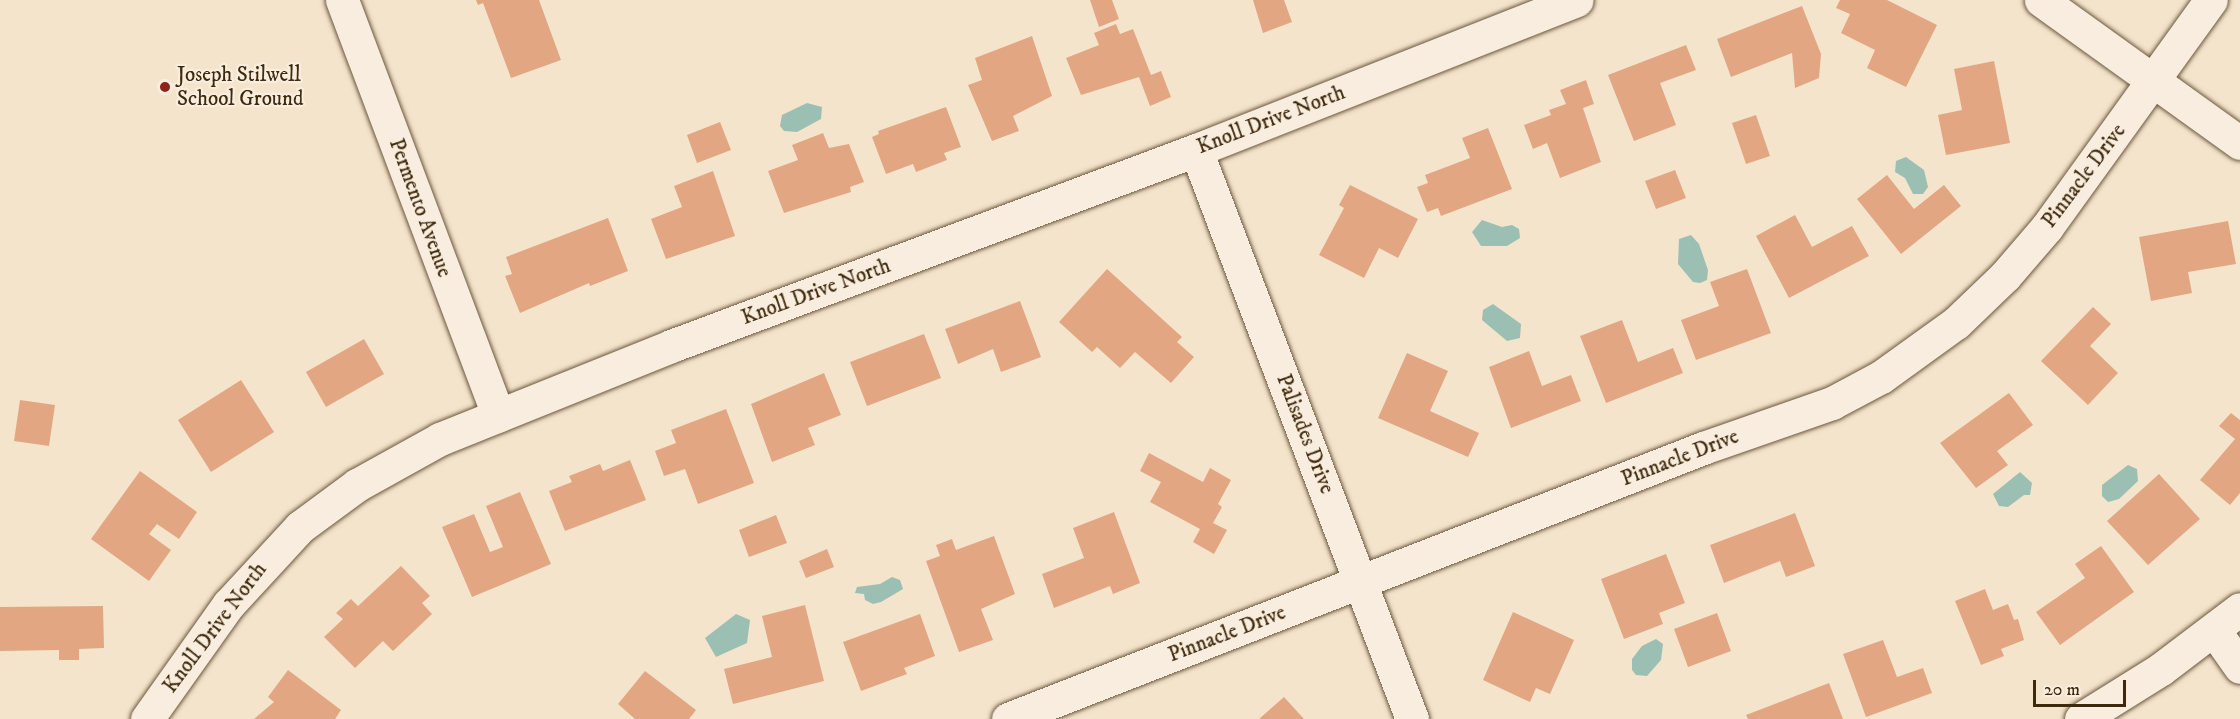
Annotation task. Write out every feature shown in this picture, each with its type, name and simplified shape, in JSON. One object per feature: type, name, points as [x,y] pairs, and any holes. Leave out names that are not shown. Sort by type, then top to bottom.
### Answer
[{"type":"street","name":"Permento Avenue","points":[[342,0],[498,416]]},
{"type":"street","name":"Knoll Drive North","points":[[147,719],[228,605],[300,527],[367,479],[440,439],[671,346],[1196,150],[1577,0]]},
{"type":"street","points":[[2041,0],[2240,142]]},
{"type":"street","name":"Pinnacle Drive","points":[[1008,719],[1703,448],[1832,403],[1881,377],[1956,323],[2005,276],[2156,81],[2211,0]]},
{"type":"street","name":"Palisades Drive","points":[[1196,150],[1412,719]]},
{"type":"street","points":[[2081,719],[2214,630],[2240,609]]},
{"type":"street","points":[[2214,630],[2240,667]]},
{"type":"water","points":[[807,103],[822,107],[821,119],[797,132],[784,131],[780,126],[782,115]]},
{"type":"water","points":[[1906,157],[1924,170],[1928,187],[1923,194],[1913,194],[1905,178],[1895,172],[1896,161]]},
{"type":"water","points":[[1482,220],[1502,227],[1512,225],[1519,229],[1520,238],[1507,246],[1481,246],[1472,232]]},
{"type":"water","points":[[1691,235],[1699,244],[1708,270],[1707,280],[1700,283],[1693,282],[1678,264],[1679,239]]},
{"type":"water","points":[[1493,304],[1521,324],[1520,338],[1507,341],[1482,320],[1483,310]]},
{"type":"water","points":[[2128,465],[2137,469],[2138,481],[2119,499],[2108,502],[2102,496],[2102,485]]},
{"type":"water","points":[[2020,472],[2032,483],[2030,495],[2024,495],[2008,507],[1999,506],[1993,494]]},
{"type":"water","points":[[892,577],[900,580],[903,589],[881,602],[873,604],[865,600],[864,594],[855,593],[857,587],[880,584]]},
{"type":"water","points":[[736,614],[750,620],[747,643],[716,657],[705,638]]},
{"type":"water","points":[[1656,639],[1663,644],[1661,660],[1647,676],[1636,675],[1632,670],[1632,659],[1642,646]]},
{"type":"building","points":[[476,0],[539,0],[561,60],[511,78],[483,3],[478,5]]},
{"type":"building","points":[[1090,0],[1112,0],[1119,19],[1099,27]]},
{"type":"building","points":[[1253,0],[1284,0],[1292,22],[1263,33]]},
{"type":"building","points":[[1840,0],[1887,0],[1937,25],[1906,87],[1867,68],[1875,50],[1841,33],[1850,14],[1836,8]]},
{"type":"building","points":[[1802,6],[1821,54],[1819,78],[1795,88],[1792,53],[1731,77],[1717,39]]},
{"type":"building","points":[[1116,24],[1120,34],[1133,29],[1151,75],[1161,71],[1171,97],[1150,106],[1139,77],[1081,95],[1066,58],[1099,45],[1094,33]]},
{"type":"building","points":[[1032,36],[1052,96],[1013,116],[1019,131],[992,141],[968,85],[982,80],[975,58]]},
{"type":"building","points":[[1686,45],[1696,70],[1660,83],[1676,125],[1634,141],[1608,75]]},
{"type":"building","points":[[1994,61],[2010,143],[1946,155],[1938,115],[1962,110],[1954,69]]},
{"type":"building","points":[[1586,80],[1594,104],[1583,108],[1601,162],[1560,178],[1547,143],[1533,149],[1524,125],[1551,115],[1549,110],[1566,104],[1560,90]]},
{"type":"building","points":[[946,107],[961,147],[944,153],[947,160],[916,172],[913,164],[886,174],[872,137],[879,134],[878,131]]},
{"type":"building","points":[[1756,115],[1770,156],[1746,164],[1732,123]]},
{"type":"building","points":[[720,122],[731,150],[697,163],[687,135]]},
{"type":"building","points":[[1488,128],[1512,189],[1441,216],[1438,208],[1427,212],[1417,187],[1428,183],[1425,175],[1470,158],[1462,138]]},
{"type":"building","points":[[823,133],[829,148],[849,144],[864,182],[850,187],[851,192],[784,213],[768,171],[798,160],[792,145]]},
{"type":"building","points":[[1675,170],[1686,198],[1656,209],[1645,181]]},
{"type":"building","points":[[713,171],[735,236],[666,259],[651,219],[682,207],[674,186]]},
{"type":"building","points":[[1887,175],[1914,209],[1944,185],[1961,206],[1901,254],[1857,199]]},
{"type":"building","points":[[1350,185],[1418,219],[1398,258],[1379,248],[1364,278],[1319,255],[1344,208],[1339,205]]},
{"type":"building","points":[[1795,215],[1812,247],[1852,226],[1869,256],[1789,298],[1756,236]]},
{"type":"building","points":[[608,218],[628,271],[590,286],[589,283],[520,313],[505,276],[512,274],[506,257]]},
{"type":"building","points":[[2228,221],[2236,264],[2188,272],[2192,293],[2151,301],[2139,237]]},
{"type":"building","points":[[1107,269],[1182,337],[1177,342],[1194,357],[1171,383],[1135,352],[1120,368],[1097,347],[1092,352],[1059,322]]},
{"type":"building","points":[[1747,269],[1771,333],[1696,360],[1681,320],[1719,306],[1710,282]]},
{"type":"building","points":[[1020,301],[1041,357],[1001,372],[993,349],[958,364],[945,329]]},
{"type":"building","points":[[2093,307],[2111,324],[2090,346],[2118,373],[2088,405],[2041,361]]},
{"type":"building","points":[[1622,320],[1638,362],[1673,348],[1683,373],[1606,403],[1580,336]]},
{"type":"building","points":[[924,334],[941,378],[867,406],[850,362]]},
{"type":"building","points":[[364,339],[384,374],[326,407],[306,372]]},
{"type":"building","points":[[1529,351],[1542,386],[1571,375],[1581,401],[1511,428],[1489,367]]},
{"type":"building","points":[[1407,353],[1448,371],[1430,411],[1479,433],[1468,457],[1378,418]]},
{"type":"building","points":[[824,373],[841,415],[808,428],[815,445],[772,462],[751,404]]},
{"type":"building","points":[[241,380],[274,432],[211,472],[178,420]]},
{"type":"building","points":[[2009,393],[2033,425],[1997,451],[2008,465],[1976,488],[1940,443]]},
{"type":"building","points":[[20,400],[55,405],[49,446],[14,441]]},
{"type":"building","points":[[726,409],[754,483],[698,504],[685,469],[664,476],[655,451],[676,443],[671,430]]},
{"type":"building","points":[[2231,413],[2240,420],[2240,493],[2230,505],[2200,480],[2235,439],[2219,426]]},
{"type":"building","points":[[1149,453],[1203,482],[1210,468],[1231,480],[1218,504],[1222,507],[1213,523],[1227,530],[1214,554],[1193,542],[1200,529],[1150,502],[1161,482],[1140,471]]},
{"type":"building","points":[[630,460],[646,500],[565,531],[549,491],[572,482],[569,476],[600,464],[603,471]]},
{"type":"building","points":[[140,471],[197,512],[179,539],[157,524],[149,534],[171,550],[149,581],[91,539]]},
{"type":"building","points":[[2159,474],[2200,519],[2148,565],[2107,521]]},
{"type":"building","points":[[520,492],[551,564],[472,597],[442,527],[474,514],[490,552],[503,547],[486,506]]},
{"type":"building","points":[[1114,512],[1140,583],[1113,594],[1110,586],[1054,608],[1042,574],[1084,558],[1073,528]]},
{"type":"building","points":[[1795,513],[1815,566],[1786,577],[1780,561],[1724,583],[1710,545]]},
{"type":"building","points":[[776,515],[787,543],[749,557],[739,530]]},
{"type":"building","points":[[994,536],[1015,594],[981,609],[993,640],[959,652],[926,561],[940,556],[936,545],[952,539],[956,550]]},
{"type":"building","points":[[2101,546],[2134,592],[2060,645],[2036,612],[2085,578],[2075,564]]},
{"type":"building","points":[[827,549],[834,567],[806,578],[799,561]]},
{"type":"building","points":[[1666,554],[1685,603],[1659,613],[1663,624],[1624,639],[1601,579]]},
{"type":"building","points":[[401,566],[430,596],[422,603],[432,614],[393,651],[383,641],[355,668],[324,637],[343,619],[336,613],[351,599],[358,606]]},
{"type":"building","points":[[1985,589],[1993,610],[2008,604],[2014,620],[2018,619],[2024,640],[2001,649],[2004,656],[1981,665],[1955,601]]},
{"type":"building","points":[[805,605],[824,681],[733,704],[724,669],[772,657],[762,616]]},
{"type":"building","points":[[103,606],[104,648],[79,649],[79,660],[59,660],[59,650],[0,651],[0,607]]},
{"type":"building","points":[[1513,612],[1574,640],[1550,694],[1536,688],[1530,702],[1483,680]]},
{"type":"building","points":[[1717,613],[1731,651],[1688,667],[1674,629]]},
{"type":"building","points":[[920,614],[935,656],[904,668],[907,674],[861,691],[843,642]]},
{"type":"building","points":[[1883,640],[1897,677],[1923,668],[1932,693],[1866,717],[1843,654]]},
{"type":"building","points":[[288,670],[341,710],[335,719],[254,719],[274,702],[268,697]]},
{"type":"building","points":[[645,671],[696,710],[689,719],[635,719],[618,704]]},
{"type":"building","points":[[1829,683],[1843,719],[1748,719],[1746,715]]},
{"type":"building","points":[[1284,697],[1304,719],[1259,719]]},
{"type":"place","name":"Joseph Stilwell School Ground","points":[[165,87]]}]
